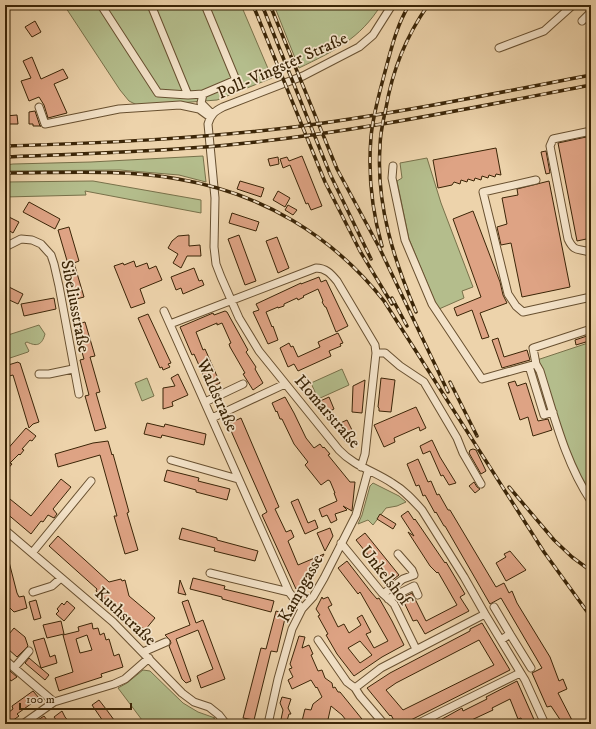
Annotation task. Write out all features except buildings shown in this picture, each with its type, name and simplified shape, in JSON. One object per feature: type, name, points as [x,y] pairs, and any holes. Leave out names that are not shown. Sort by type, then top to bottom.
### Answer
[{"type":"street","points":[[101,5],[158,93],[188,95],[203,94],[236,80],[205,5]]},
{"type":"street","points":[[151,5],[188,95]]},
{"type":"street","name":"Poll-Vingster Straße","points":[[39,107],[45,124],[119,109],[180,105],[199,109],[211,115],[223,107],[302,76],[359,47],[373,35],[392,5]]},
{"type":"street","points":[[499,48],[544,31],[573,5]]},
{"type":"street","points":[[582,21],[591,12]]},
{"type":"street","points":[[203,94],[201,103],[211,115]]},
{"type":"street","name":"Homarstraße","points":[[211,115],[208,124],[215,198],[214,247],[216,264],[231,300],[246,329],[259,351],[339,450],[361,467],[392,483],[414,501],[422,510],[464,577],[520,673],[545,724]]},
{"type":"street","points":[[591,131],[553,139],[550,146],[568,239],[572,247],[577,250],[585,250],[591,253]]},
{"type":"street","points":[[393,166],[392,178],[406,240],[432,304],[442,316],[482,379],[532,365]]},
{"type":"street","points":[[536,180],[483,192],[508,294],[516,306],[523,312],[591,297]]},
{"type":"street","name":"Sibeliusstraße","points":[[5,247],[21,239],[32,240],[41,244],[51,255],[59,286],[73,369],[79,394]]},
{"type":"street","points":[[170,324],[316,268],[323,268],[330,273],[337,281],[372,338],[376,353],[365,454],[361,467]]},
{"type":"street","name":"Waldstraße","points":[[164,312],[289,592],[302,609]]},
{"type":"street","points":[[532,365],[533,348],[591,329]]},
{"type":"street","points":[[376,353],[385,353],[400,366],[424,382],[457,438],[463,453],[481,484]]},
{"type":"street","points":[[532,365],[540,371],[568,456],[580,484],[591,501]]},
{"type":"street","name":"Sibeliusstraße","points":[[39,374],[49,374],[73,369]]},
{"type":"street","points":[[205,402],[243,384]]},
{"type":"street","points":[[212,418],[285,384]]},
{"type":"street","points":[[5,412],[5,423]]},
{"type":"street","points":[[171,460],[238,479]]},
{"type":"street","name":"Kampgasse","points":[[268,724],[278,679],[292,629],[302,609],[313,596],[358,508],[368,471]]},
{"type":"street","points":[[32,553],[91,481]]},
{"type":"street","name":"Kuthstraße","points":[[5,530],[113,622],[182,692],[194,702],[209,707],[219,715],[226,724]]},
{"type":"street","name":"Unkelshof","points":[[341,543],[394,604],[416,649]]},
{"type":"street","points":[[386,596],[403,579],[414,575],[412,570],[398,554]]},
{"type":"street","points":[[210,573],[289,592]]},
{"type":"street","points":[[33,592],[52,586],[61,578]]},
{"type":"street","points":[[386,596],[414,586],[418,595]]},
{"type":"street","points":[[494,607],[531,668]]},
{"type":"street","points":[[355,688],[381,668],[485,614]]},
{"type":"street","points":[[500,640],[510,634]]},
{"type":"street","points":[[318,640],[347,682],[355,688],[384,724]]},
{"type":"street","points":[[143,652],[166,642]]},
{"type":"street","points":[[14,668],[29,651]]},
{"type":"street","points":[[23,724],[54,702],[114,684],[125,679],[149,658]]},
{"type":"street","points":[[5,660],[54,702]]},
{"type":"street","points":[[417,724],[520,673]]},
{"type":"green space","points":[[64,5],[241,5],[272,78],[217,100],[139,106],[129,101],[120,90]]},
{"type":"green space","points":[[274,5],[381,5],[364,27],[345,43],[324,56],[299,68]]},
{"type":"green space","points":[[203,156],[206,182],[179,175],[120,170],[5,171],[5,165],[13,164],[91,162]]},
{"type":"green space","points":[[427,158],[441,203],[473,287],[462,291],[464,298],[439,309],[409,239],[397,181],[402,178],[400,163]]},
{"type":"green space","points":[[93,181],[201,200],[201,213],[85,191],[86,195],[5,197],[5,182]]},
{"type":"green space","points":[[39,325],[45,334],[41,343],[36,345],[27,342],[25,343],[29,351],[28,352],[7,359],[5,351],[5,336]]},
{"type":"green space","points":[[591,342],[591,494],[566,446],[537,360]]},
{"type":"green space","points":[[342,369],[349,385],[318,399],[311,383]]},
{"type":"green space","points":[[147,378],[154,396],[142,401],[135,383]]},
{"type":"green space","points":[[373,483],[399,496],[406,502],[397,506],[386,508],[373,525],[368,520],[358,524],[370,486]]},
{"type":"green space","points":[[143,670],[150,671],[183,703],[198,712],[215,718],[206,724],[145,724],[118,688],[127,683]]},
{"type":"railway","points":[[253,5],[325,182],[360,251],[392,304]]},
{"type":"railway","points":[[262,5],[330,174],[371,259]]},
{"type":"railway","points":[[270,5],[337,169],[379,247],[448,392]]},
{"type":"railway","points":[[382,246],[373,206],[370,164],[371,137],[377,102],[390,52],[398,28],[409,5]]},
{"type":"railway","points":[[416,312],[388,232],[379,169],[380,142],[389,94],[396,68],[413,29],[428,5]]},
{"type":"railway","points":[[5,146],[150,140],[222,135],[294,127],[406,110],[591,75]]},
{"type":"railway","points":[[5,157],[172,149],[274,140],[365,127],[591,85]]},
{"type":"railway","points":[[5,173],[113,173],[178,179],[209,186],[266,206],[293,220],[318,237],[342,256],[364,277],[384,301],[544,552],[591,617]]},
{"type":"railway","points":[[392,298],[407,326]]},
{"type":"railway","points":[[450,382],[477,436]]},
{"type":"railway","points":[[509,487],[554,540],[572,557],[591,571]]}]
